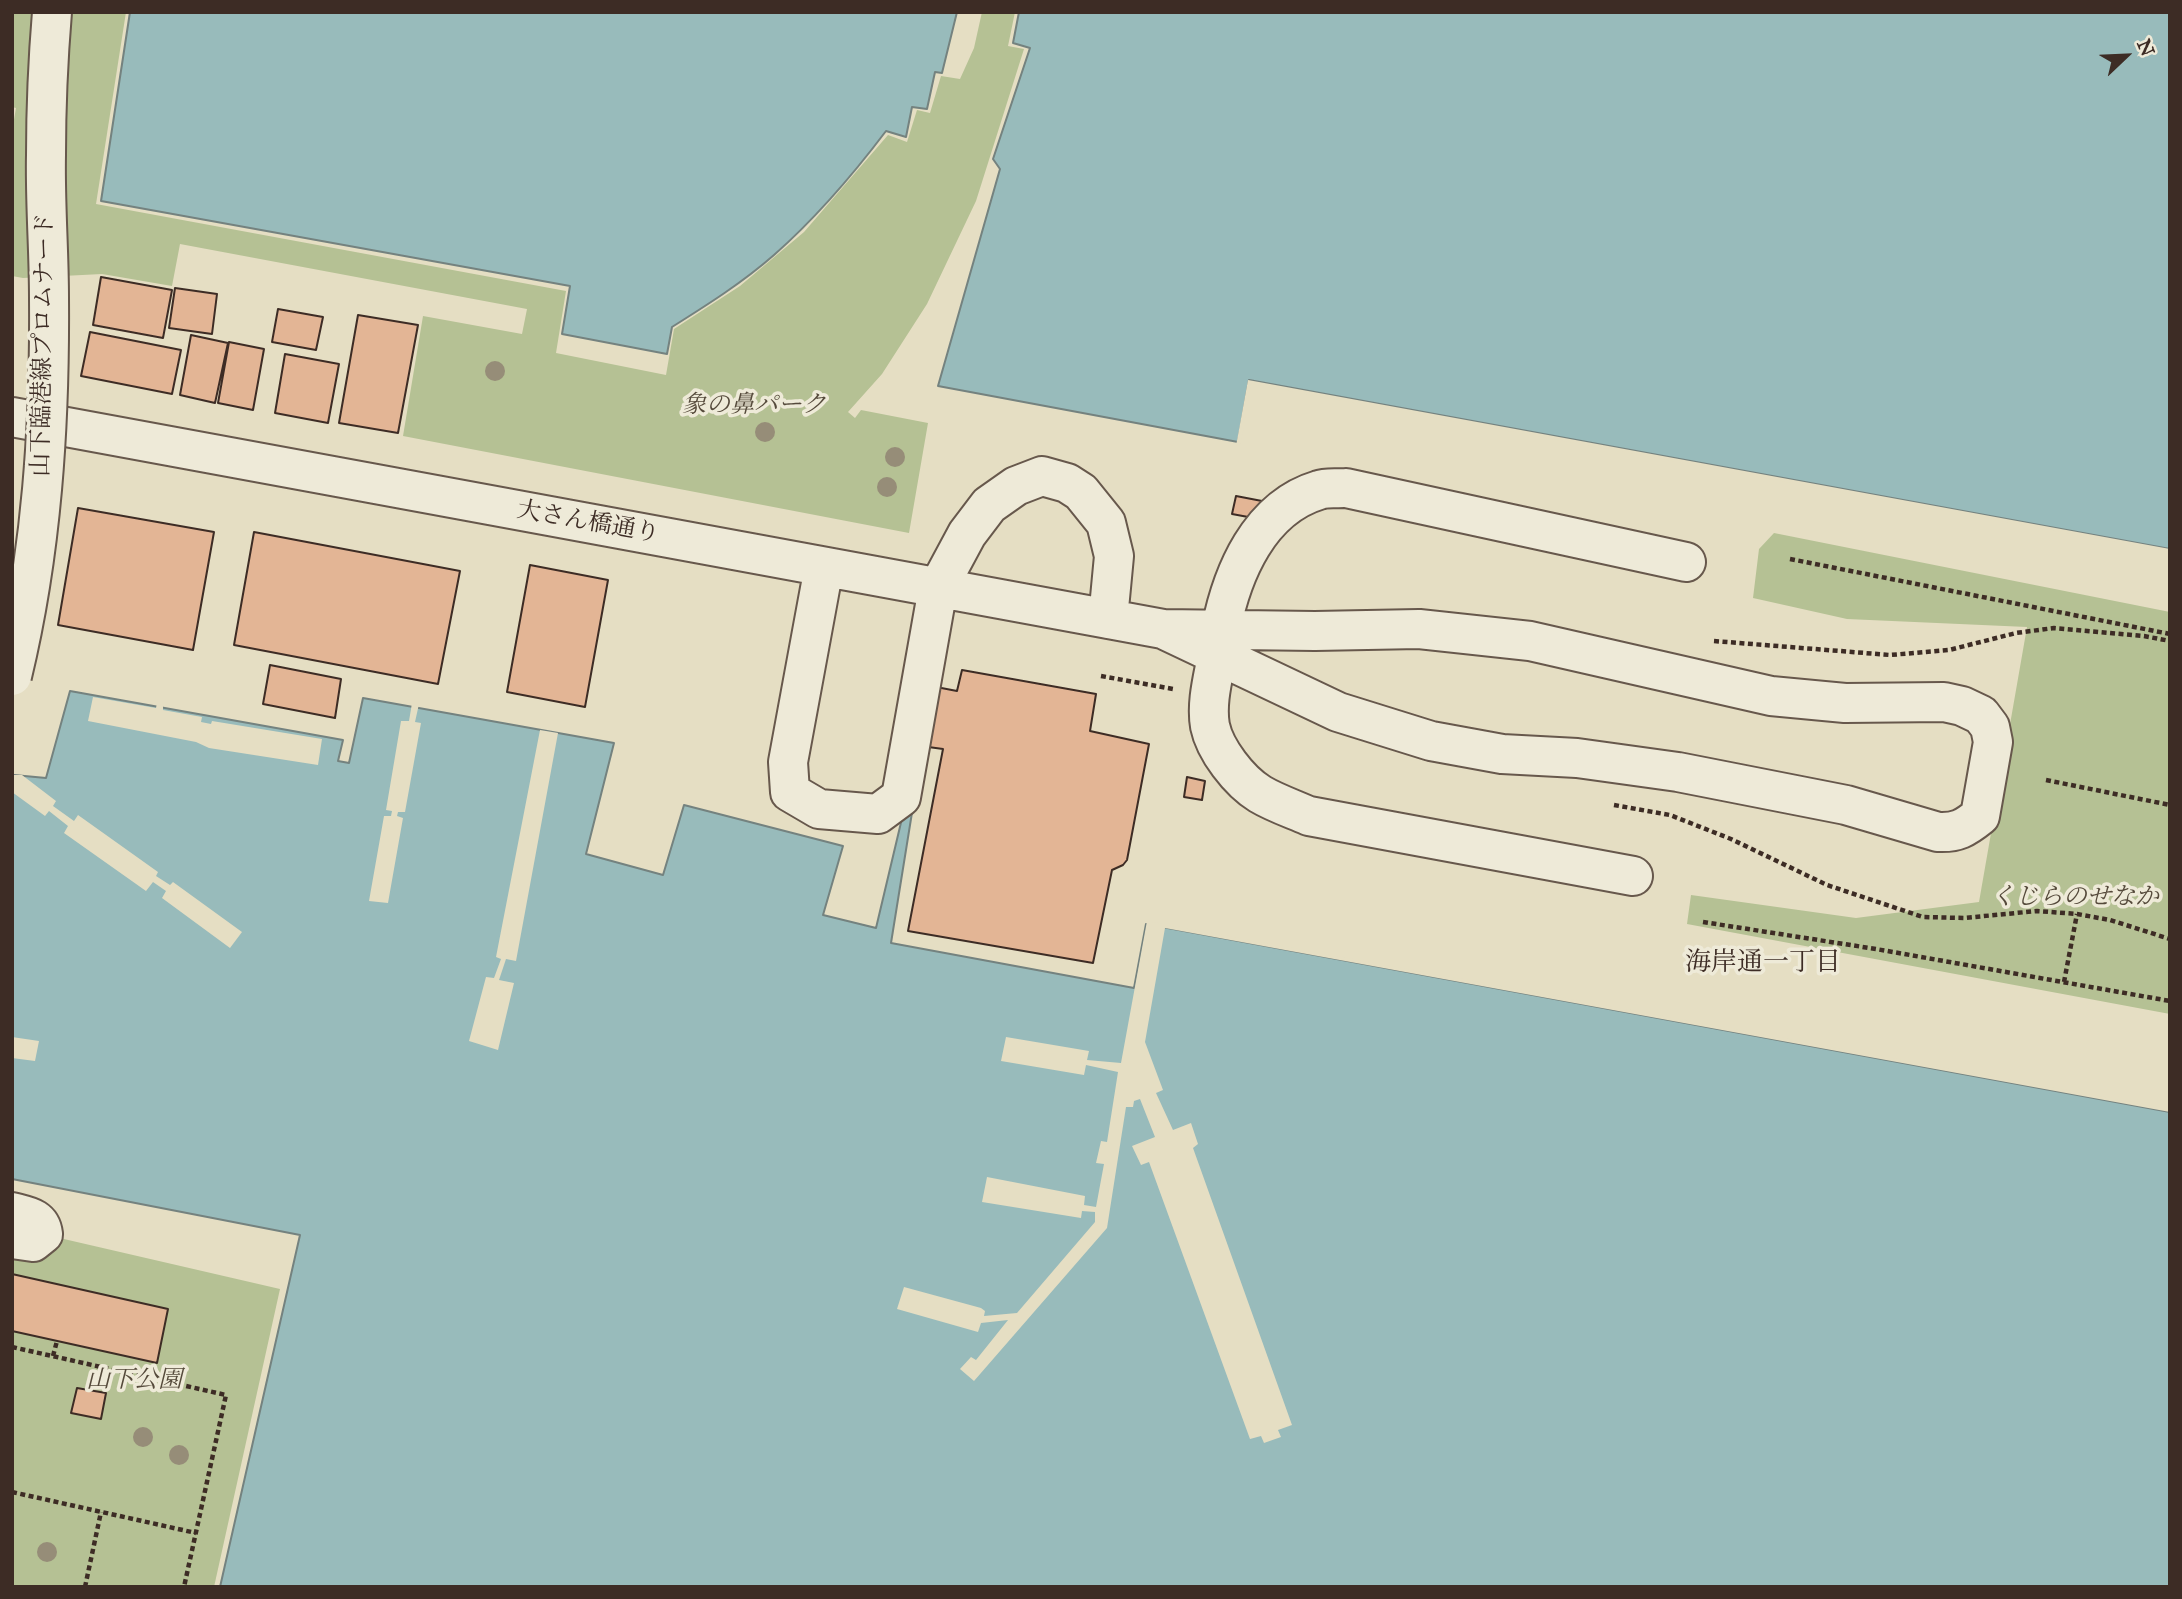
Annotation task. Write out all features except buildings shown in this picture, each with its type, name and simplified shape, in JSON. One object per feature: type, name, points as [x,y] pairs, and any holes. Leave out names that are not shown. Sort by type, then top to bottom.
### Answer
[{"type":"street","name":"山下臨港線プロムナード","points":[[12,676],[38,540],[47,411],[49,298],[46,157],[52,12]]},
{"type":"street","name":"大さん橋通り","points":[[12,417],[1163,629],[1219,643],[1338,712],[1431,741],[1502,754],[1577,758],[1691,775],[1846,805],[1938,832],[1953,833],[1964,829],[1980,816],[1993,742],[1990,727],[1981,715],[1962,706],[1944,702],[1845,704],[1771,696],[1531,642],[1419,629],[1315,631],[1219,643]]},
{"type":"street","points":[[824,567],[788,762],[790,792],[819,809],[878,814],[901,797],[938,588],[967,534],[989,505],[1016,486],[1042,476],[1067,483],[1081,492],[1106,523],[1114,556],[1108,619]]},
{"type":"street","points":[[1633,876],[1309,816],[1261,794],[1242,780],[1224,758],[1210,726],[1210,696],[1226,603],[1242,562],[1265,524],[1299,498],[1321,489],[1346,488],[1686,562]]},
{"type":"street","points":[[12,1212],[34,1218],[43,1230],[43,1234],[33,1242],[12,1239]]},
{"type":"path","points":[[1790,559],[2170,634]]},
{"type":"path","points":[[1101,676],[1210,696]]},
{"type":"path","points":[[2046,780],[2170,805]]},
{"type":"path","points":[[1604,803],[1670,815],[1693,816]]},
{"type":"path","points":[[1670,815],[1731,839],[1827,885],[1923,917],[1964,918],[2037,911],[2077,914],[2110,920],[2170,939]]},
{"type":"path","points":[[2064,982],[2077,914]]},
{"type":"path","points":[[1703,922],[2170,1001]]},
{"type":"path","points":[[53,1356],[57,1341]]},
{"type":"path","points":[[12,1347],[226,1395],[184,1587]]},
{"type":"path","points":[[12,1492],[196,1533]]},
{"type":"path","points":[[85,1587],[101,1512]]},
{"type":"green space","name":"象の鼻パーク","points":[[12,12],[126,12],[96,204],[566,291],[556,353],[666,375],[674,329],[740,286],[804,232],[888,135],[907,142],[917,110],[930,113],[941,76],[960,79],[974,48],[982,12],[1015,12],[1008,46],[1024,49],[976,201],[927,304],[882,374],[848,412],[855,418],[861,410],[928,423],[909,533],[403,436],[423,316],[522,334],[527,309],[180,244],[172,286],[102,274],[23,278],[12,276],[12,131],[16,108],[12,107]]},
{"type":"green space","name":"くじらのせなか","points":[[1774,533],[2170,612],[2170,1014],[1687,924],[1691,895],[1856,918],[1979,902],[2027,627],[1847,619],[1753,598],[1759,549]]},
{"type":"green space","name":"山下公園","points":[[12,1227],[280,1289],[214,1587],[12,1587]]},
{"type":"water","points":[[130,12],[957,12],[942,73],[935,72],[927,109],[912,107],[906,137],[886,131],[833,196],[789,241],[737,284],[672,327],[667,354],[562,334],[570,286],[101,201]]},
{"type":"water","points":[[1019,12],[2170,12],[2170,549],[1249,380],[1238,442],[938,386],[1000,169],[993,159],[1030,48],[1013,43]]},
{"type":"water","points":[[70,691],[343,740],[338,761],[349,763],[363,698],[614,743],[586,854],[663,875],[684,805],[843,846],[823,915],[876,928],[908,793],[915,794],[891,943],[1134,988],[1146,924],[2170,1112],[2170,1587],[220,1587],[300,1235],[12,1179],[12,782],[14,775],[46,778]]},
{"type":"pier","points":[[1248,380],[2170,549],[2170,552],[1251,384],[1241,443],[1236,446]]},
{"type":"pier","points":[[93,697],[156,708],[157,703],[163,704],[163,710],[202,717],[201,722],[211,724],[212,721],[322,739],[318,765],[209,748],[196,742],[88,721]]},
{"type":"pier","points":[[412,703],[419,704],[415,722],[421,723],[405,812],[398,812],[397,816],[403,818],[388,903],[369,901],[384,816],[391,816],[392,811],[386,810],[401,721],[409,721]]},
{"type":"pier","points":[[540,730],[558,733],[516,961],[506,959],[499,980],[514,983],[498,1050],[469,1041],[486,977],[494,978],[501,959],[496,957]]},
{"type":"pier","points":[[14,775],[22,775],[56,801],[53,806],[74,821],[78,815],[158,872],[156,876],[170,885],[173,882],[242,932],[230,948],[162,898],[166,891],[153,882],[146,891],[64,833],[68,826],[49,811],[45,816],[12,792]]},
{"type":"pier","points":[[1147,921],[2170,1109],[2170,1112],[1165,928],[1145,1042],[1163,1090],[1156,1093],[1173,1130],[1191,1123],[1198,1144],[1193,1148],[1292,1425],[1278,1430],[1281,1437],[1264,1443],[1261,1436],[1250,1439],[1149,1162],[1141,1165],[1132,1146],[1155,1137],[1140,1099],[1134,1101],[1133,1107],[1126,1107],[1107,1228],[974,1381],[960,1369],[971,1357],[976,1360],[1008,1320],[981,1323],[978,1332],[897,1309],[904,1287],[981,1308],[985,1311],[984,1316],[1017,1313],[1095,1222],[1095,1212],[1082,1211],[1081,1218],[982,1202],[987,1177],[1085,1196],[1084,1205],[1096,1207],[1104,1164],[1096,1163],[1101,1141],[1107,1142],[1118,1072],[1086,1065],[1084,1075],[1001,1061],[1006,1037],[1089,1051],[1087,1060],[1121,1063]]},
{"type":"pier","points":[[12,1037],[39,1041],[35,1061],[12,1058]]},
{"type":"district","name":"海岸通一丁目","points":[[1763,964]]}]
